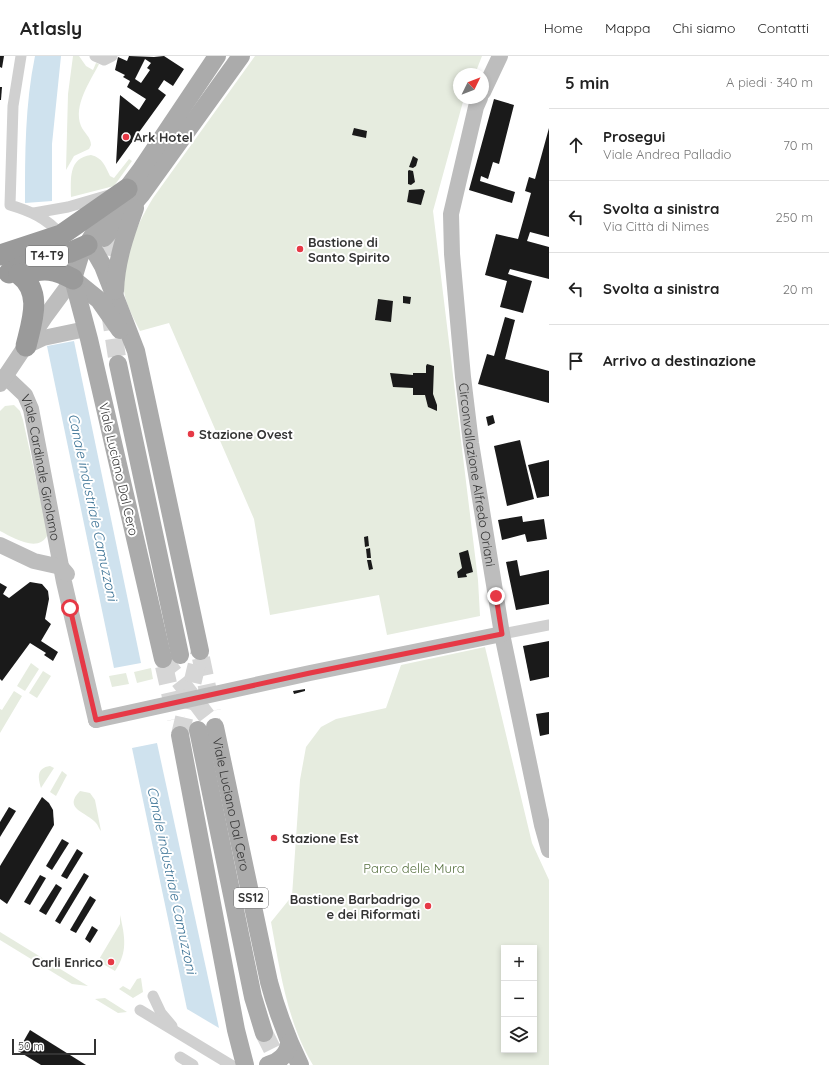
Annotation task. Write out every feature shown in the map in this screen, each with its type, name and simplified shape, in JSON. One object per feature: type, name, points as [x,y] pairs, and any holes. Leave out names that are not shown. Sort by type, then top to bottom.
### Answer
[{"type":"highway","name":"T4-T9","points":[[0,255],[61,235],[134,192]]},
{"type":"highway","name":"T4-T9","points":[[61,235],[87,245]]},
{"type":"highway","name":"T4-T9","points":[[10,274],[49,256],[71,252],[87,245]]},
{"type":"highway","name":"T4-T9","points":[[10,274],[41,269],[52,270],[73,279]]},
{"type":"highway","name":"T4-T9","points":[[10,274],[26,279],[34,292],[32,320],[26,346]]},
{"type":"main road","points":[[136,352],[99,300],[73,279],[80,256],[87,245],[102,240],[134,192],[217,56]]},
{"type":"main road","points":[[115,298],[115,279],[134,192],[241,56]]},
{"type":"main road","points":[[87,245],[95,252],[103,266],[136,352],[200,651]]},
{"type":"main road","name":"Viale Luciano Dal Cero","points":[[73,279],[163,659]]},
{"type":"main road","name":"Viale Luciano Dal Cero","points":[[118,364],[180,655]]},
{"type":"main road","name":"Viale Luciano Dal Cero","points":[[264,1033],[253,996],[206,728],[269,982],[289,1043],[300,1065]]},
{"type":"main road","points":[[180,735],[236,1030],[239,1061],[258,1065]]},
{"type":"main road","points":[[268,1065],[280,1059],[287,1052],[289,1043]]},
{"type":"street","points":[[21,56],[13,106],[10,205],[34,213],[53,225],[61,235]]},
{"type":"street","points":[[95,56],[104,60],[112,56]]},
{"type":"street","points":[[489,79],[500,56]]},
{"type":"street","name":"Circonvallazione Alfredo Oriani","points":[[477,104],[451,214],[452,254],[471,443],[502,634],[546,824],[549,850]]},
{"type":"street","points":[[34,213],[134,192]]},
{"type":"street","points":[[3,380],[45,317],[73,279]]},
{"type":"street","points":[[26,346],[43,338],[86,329]]},
{"type":"street","name":"Viale Cardinale Girolamo","points":[[3,380],[25,395],[31,409],[61,567],[96,720]]},
{"type":"street","points":[[0,545],[34,561],[61,567],[74,583],[95,678],[96,720],[316,672],[549,625]]},
{"type":"street","points":[[153,996],[161,1013],[184,1038]]},
{"type":"street","points":[[140,1010],[184,1038],[239,1061]]},
{"type":"street","points":[[180,1057],[193,1065]]},
{"type":"green space","points":[[73,56],[79,56],[86,66],[93,70],[96,63],[99,64],[87,86],[79,110],[81,126],[90,140],[91,145],[89,149],[74,156],[66,170],[68,94]]},
{"type":"green space","points":[[255,56],[482,56],[477,68],[453,68],[453,104],[462,104],[433,211],[478,580],[480,616],[387,635],[379,595],[270,615],[254,519],[169,323],[140,331],[126,300],[124,275],[126,261],[135,234],[153,198]]},
{"type":"green space","points":[[91,155],[101,160],[110,176],[114,178],[129,159],[132,161],[114,186],[71,197],[72,170],[78,160]]},
{"type":"green space","points":[[14,405],[20,411],[23,420],[48,534],[44,540],[33,544],[26,543],[0,531],[0,411],[5,406]]},
{"type":"green space","name":"Parco delle Mura","points":[[485,647],[532,843],[549,880],[549,1065],[313,1065],[304,1048],[291,1014],[286,995],[271,922],[292,896],[300,780],[306,747],[321,727],[336,719],[386,708],[401,665]]},
{"type":"green space","points":[[31,663],[39,669],[25,691],[17,686]]},
{"type":"green space","points":[[151,668],[153,679],[137,683],[134,672]]},
{"type":"green space","points":[[43,671],[51,676],[37,698],[29,693]]},
{"type":"green space","points":[[126,673],[129,684],[112,687],[109,676]]},
{"type":"green space","points":[[14,691],[22,696],[0,733],[0,709],[2,710]]},
{"type":"green space","points":[[50,766],[54,768],[41,788],[39,781],[40,771],[45,767]]},
{"type":"green space","points":[[62,771],[67,775],[56,796],[50,792]]},
{"type":"green space","points":[[80,791],[90,793],[95,800],[101,831],[92,819],[78,810],[75,806],[75,797]]},
{"type":"green space","points":[[120,915],[124,937],[124,951],[115,971],[98,961],[120,924]]},
{"type":"green space","points":[[0,932],[88,986],[72,984],[0,940]]},
{"type":"green space","points":[[141,978],[143,992],[133,998],[119,989],[123,986],[130,990],[137,979]]},
{"type":"green space","points":[[105,998],[127,1012],[118,1013],[95,999]]},
{"type":"water","points":[[35,56],[61,56],[52,144],[52,201],[25,203],[27,111]]},
{"type":"water","name":"Canale industriale Camuzzoni","points":[[74,341],[141,663],[114,668],[47,346]]},
{"type":"water","name":"Canale industriale Camuzzoni","points":[[157,743],[219,1028],[187,1009],[132,748]]},
{"type":"building","points":[[0,56],[4,56],[2,68],[0,67]]},
{"type":"building","points":[[129,56],[164,56],[184,69],[173,86],[164,80],[158,89],[166,95],[116,164],[120,95],[139,110],[146,99],[127,87],[130,81],[123,77],[125,75],[115,70],[118,57],[127,61]],"holes":[[[145,59],[151,63],[147,68],[150,70],[141,83],[135,79]]]},
{"type":"building","points":[[0,87],[2,87],[1,100],[0,100]]},
{"type":"building","points":[[494,99],[514,105],[499,164],[493,162],[488,179],[481,176],[480,181],[515,192],[512,203],[469,190]]},
{"type":"building","points":[[354,128],[367,131],[366,138],[352,135]]},
{"type":"building","points":[[549,128],[549,237],[530,232],[527,241],[549,247],[549,279],[510,269],[508,274],[532,281],[523,313],[500,307],[507,281],[485,275],[496,234],[518,239],[531,193],[525,191],[529,177],[535,179]]},
{"type":"building","points":[[413,156],[418,159],[416,166],[413,168],[409,167]]},
{"type":"building","points":[[409,170],[413,171],[415,182],[411,185],[408,184]]},
{"type":"building","points":[[422,189],[425,191],[421,205],[407,202],[409,190]]},
{"type":"building","points":[[403,296],[411,297],[410,304],[403,303]]},
{"type":"building","points":[[378,299],[393,301],[391,322],[375,320]]},
{"type":"building","points":[[505,317],[515,320],[505,359],[549,371],[549,403],[478,384],[487,354],[494,356]]},
{"type":"building","points":[[427,364],[434,366],[433,394],[437,405],[437,411],[428,407],[425,395],[413,395],[413,388],[393,387],[390,373],[413,375],[413,373],[426,373]]},
{"type":"building","points":[[493,415],[495,423],[488,426],[486,417]]},
{"type":"building","points":[[520,440],[534,499],[507,506],[494,446]]},
{"type":"building","points":[[549,460],[549,496],[537,498],[528,465]]},
{"type":"building","points":[[522,516],[523,522],[544,519],[547,539],[527,542],[525,534],[502,540],[498,520]]},
{"type":"building","points":[[368,536],[369,546],[365,547],[364,537]]},
{"type":"building","points":[[370,548],[371,558],[367,558],[366,549]]},
{"type":"building","points":[[468,550],[473,572],[466,574],[467,577],[458,578],[457,572],[462,568],[459,553]]},
{"type":"building","points":[[367,560],[371,560],[373,569],[369,570]]},
{"type":"building","points":[[517,560],[520,576],[549,570],[549,604],[516,610],[506,562]]},
{"type":"building","points":[[30,582],[42,584],[48,591],[49,599],[45,619],[51,624],[41,641],[58,652],[53,661],[44,655],[46,653],[30,643],[2,681],[0,679],[0,583],[7,587],[3,594],[9,598]]},
{"type":"building","points":[[549,641],[549,677],[530,681],[523,646]]},
{"type":"building","points":[[305,689],[305,691],[294,694],[293,691]]},
{"type":"building","points":[[549,712],[549,734],[540,736],[536,714]]},
{"type":"building","points":[[42,797],[49,803],[53,810],[54,825],[7,904],[0,899],[0,866]]},
{"type":"building","points":[[9,807],[16,811],[0,837],[0,822]]},
{"type":"building","points":[[62,839],[69,843],[52,870],[46,866]]},
{"type":"building","points":[[77,849],[83,853],[67,879],[61,876]]},
{"type":"building","points":[[84,873],[89,876],[60,924],[55,921]]},
{"type":"building","points":[[40,875],[46,878],[30,905],[24,902]]},
{"type":"building","points":[[56,884],[62,888],[46,915],[39,911]]},
{"type":"building","points":[[90,896],[96,900],[76,933],[70,930]]},
{"type":"building","points":[[92,926],[98,930],[90,943],[85,939]]},
{"type":"building","points":[[30,1030],[86,1065],[41,1065],[18,1051]]},
{"type":"tunnel","points":[[109,283],[111,250],[122,218]]},
{"type":"tunnel","points":[[110,312],[118,364]]},
{"type":"tunnel","points":[[180,735],[200,651]]},
{"type":"tunnel","points":[[201,658],[212,711]]},
{"type":"tunnel","points":[[163,659],[215,727]]},
{"type":"tunnel","points":[[164,666],[176,719]]},
{"type":"tunnel","points":[[264,1033],[280,1065]]},
{"type":"place","name":"Ark Hotel","points":[[126,137]]},
{"type":"place","name":"Bastione di Santo Spirito","points":[[300,249]]},
{"type":"place","name":"Stazione Ovest","points":[[191,434]]},
{"type":"place","name":"Stazione Est","points":[[274,838]]},
{"type":"place","name":"Bastione Barbadrigo e dei Riformati","points":[[428,906]]},
{"type":"place","name":"Carli Enrico","points":[[111,962]]},
{"type":"route","points":[[70,608],[96,720],[310,673],[502,634],[496,596]]}]
